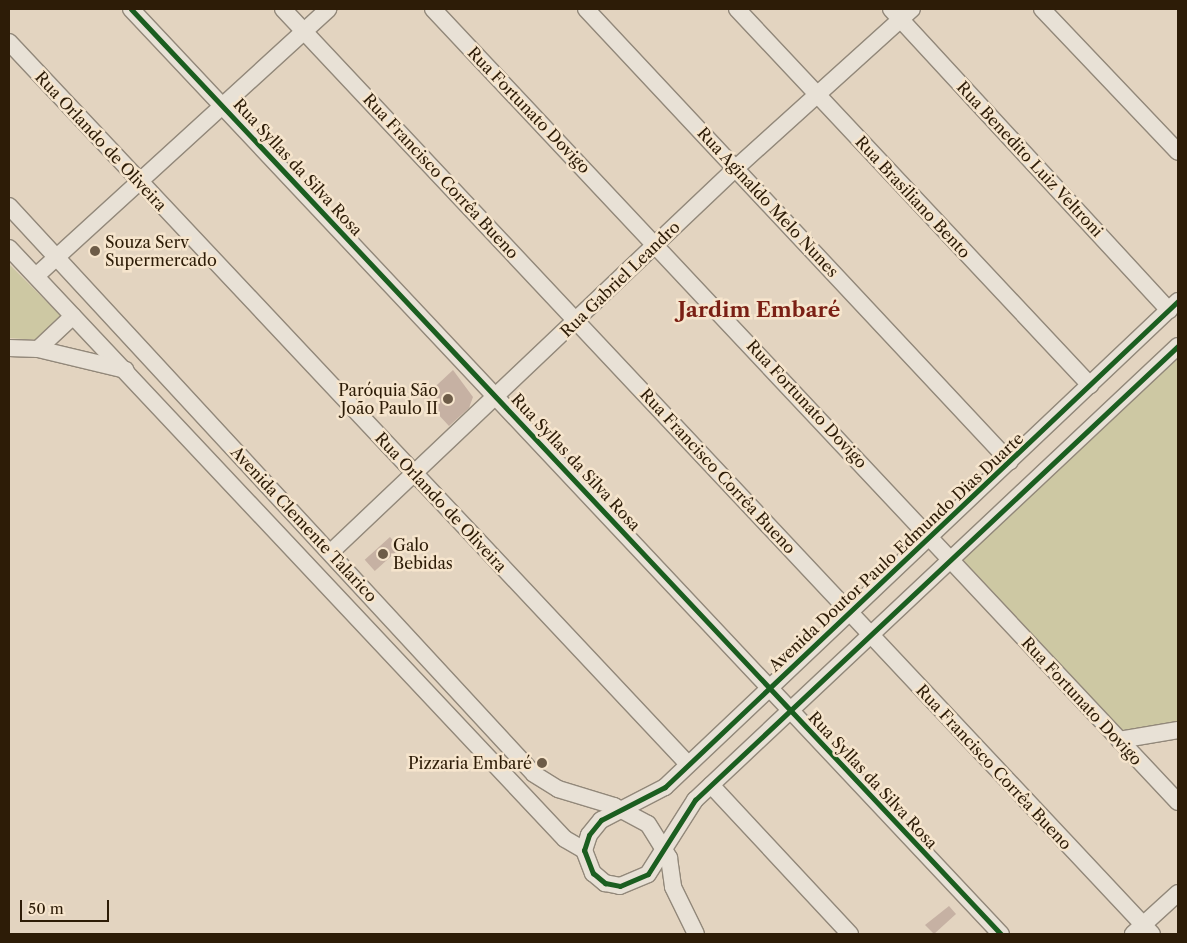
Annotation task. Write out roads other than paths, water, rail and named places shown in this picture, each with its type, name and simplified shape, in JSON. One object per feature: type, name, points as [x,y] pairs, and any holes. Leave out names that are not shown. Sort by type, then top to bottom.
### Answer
[{"type":"street","name":"Rua Syllas da Silva Rosa","points":[[131,9],[497,395],[1001,934]]},
{"type":"street","name":"Rua Francisco Corrêa Bueno","points":[[282,9],[578,321],[851,613],[870,636],[1143,931]]},
{"type":"street","points":[[36,276],[58,259],[141,184],[328,9]]},
{"type":"street","name":"Rua Fortunato Dovigo","points":[[433,9],[930,535],[952,561],[1178,802]]},
{"type":"street","name":"Rua Aginaldo Melo Nunes","points":[[586,9],[1010,462]]},
{"type":"street","name":"Rua Brasiliano Bento","points":[[737,9],[1090,385]]},
{"type":"street","points":[[1042,9],[1178,152]]},
{"type":"street","name":"Rua Gabriel Leandro","points":[[331,552],[413,472],[578,321],[656,244],[901,12]]},
{"type":"street","name":"Rua Benedito Luiz Veltroni","points":[[901,12],[1174,305]]},
{"type":"street","name":"Rua Orlando de Oliveira","points":[[9,42],[688,764]]},
{"type":"street","name":"Avenida Clemente Talarico","points":[[9,206],[331,552],[534,774],[558,789],[621,809],[648,824],[669,858],[673,887],[696,934]]},
{"type":"street","name":"Avenida Clemente Talarico","points":[[9,248],[127,371],[565,839],[584,850]]},
{"type":"street","name":"Avenida Doutor Paulo Edmundo Dias Duarte","points":[[621,809],[665,787],[851,613],[930,535],[1010,462],[1174,305]]},
{"type":"street","points":[[38,349],[73,316]]},
{"type":"street","points":[[621,809],[595,827],[584,850],[593,873],[605,882],[620,886],[648,874],[696,800],[711,785],[790,709],[952,561],[1178,346]]},
{"type":"street","points":[[9,348],[38,349],[127,371]]},
{"type":"street","points":[[1119,740],[1178,730]]},
{"type":"street","points":[[711,785],[850,934]]},
{"type":"street","points":[[1143,931],[1178,893]]},
{"type":"place","name":"Souza Serv Supermercado","points":[[95,251]]},
{"type":"place","name":"Paróquia São João Paulo II","points":[[448,399]]},
{"type":"place","name":"Galo Bebidas","points":[[383,554]]},
{"type":"place","name":"Pizzaria Embaré","points":[[542,763]]},
{"type":"district","name":"Jardim Embaré","points":[[759,310]]}]
